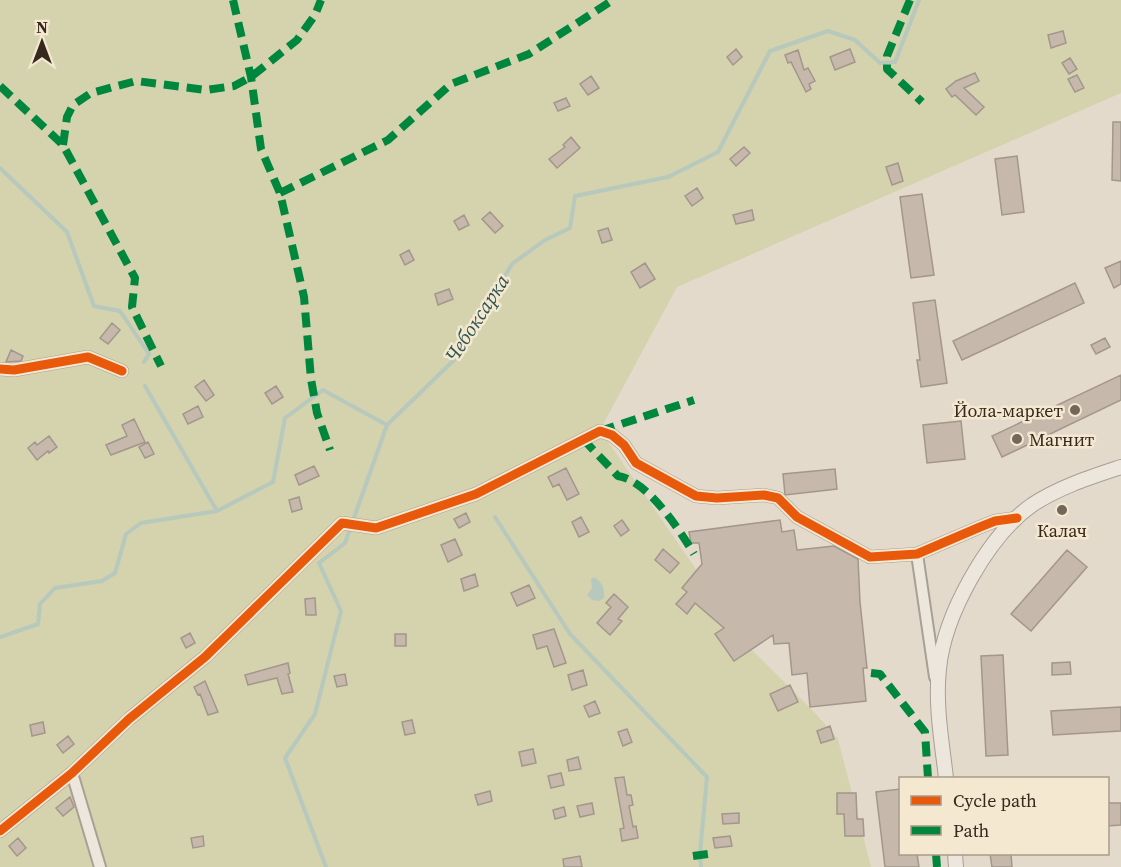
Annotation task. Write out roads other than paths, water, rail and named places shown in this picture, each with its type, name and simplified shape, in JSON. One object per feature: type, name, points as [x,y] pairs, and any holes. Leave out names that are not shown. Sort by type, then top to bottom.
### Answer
[{"type":"street","points":[[0,369],[14,370],[88,357],[122,371]]},
{"type":"street","points":[[0,831],[72,773],[129,719],[205,657],[342,523],[376,528],[476,494],[600,430],[612,435],[624,445],[636,463],[696,496],[717,498],[764,495],[778,498],[797,517],[870,557],[917,554],[995,521],[1017,518]]},
{"type":"street","points":[[938,695],[942,648],[957,603],[997,540],[1017,518],[1046,498],[1080,481],[1121,467]]},
{"type":"street","points":[[917,554],[938,695],[946,777]]},
{"type":"street","points":[[72,773],[100,867]]},
{"type":"waterway","name":"Чебоксарка","points":[[0,637],[38,624],[40,604],[55,588],[102,581],[115,573],[126,534],[141,523],[217,511],[273,482],[285,418],[323,390],[387,425],[455,359],[512,264],[545,240],[570,228],[575,196],[668,177],[718,152],[770,51],[828,31],[855,40],[880,63],[895,62],[919,0]]},
{"type":"waterway","points":[[0,168],[67,232],[94,306],[120,311],[149,354],[144,362]]},
{"type":"waterway","points":[[145,386],[217,511]]},
{"type":"waterway","points":[[326,867],[285,758],[315,714],[341,611],[319,563],[345,543],[387,425]]},
{"type":"waterway","points":[[495,517],[570,634],[707,777],[700,853],[701,867]]},
{"type":"place","name":"Йола-маркет","points":[[1075,410]]},
{"type":"place","name":"Магнит","points":[[1017,439]]},
{"type":"place","name":"Калач","points":[[1062,510]]}]
